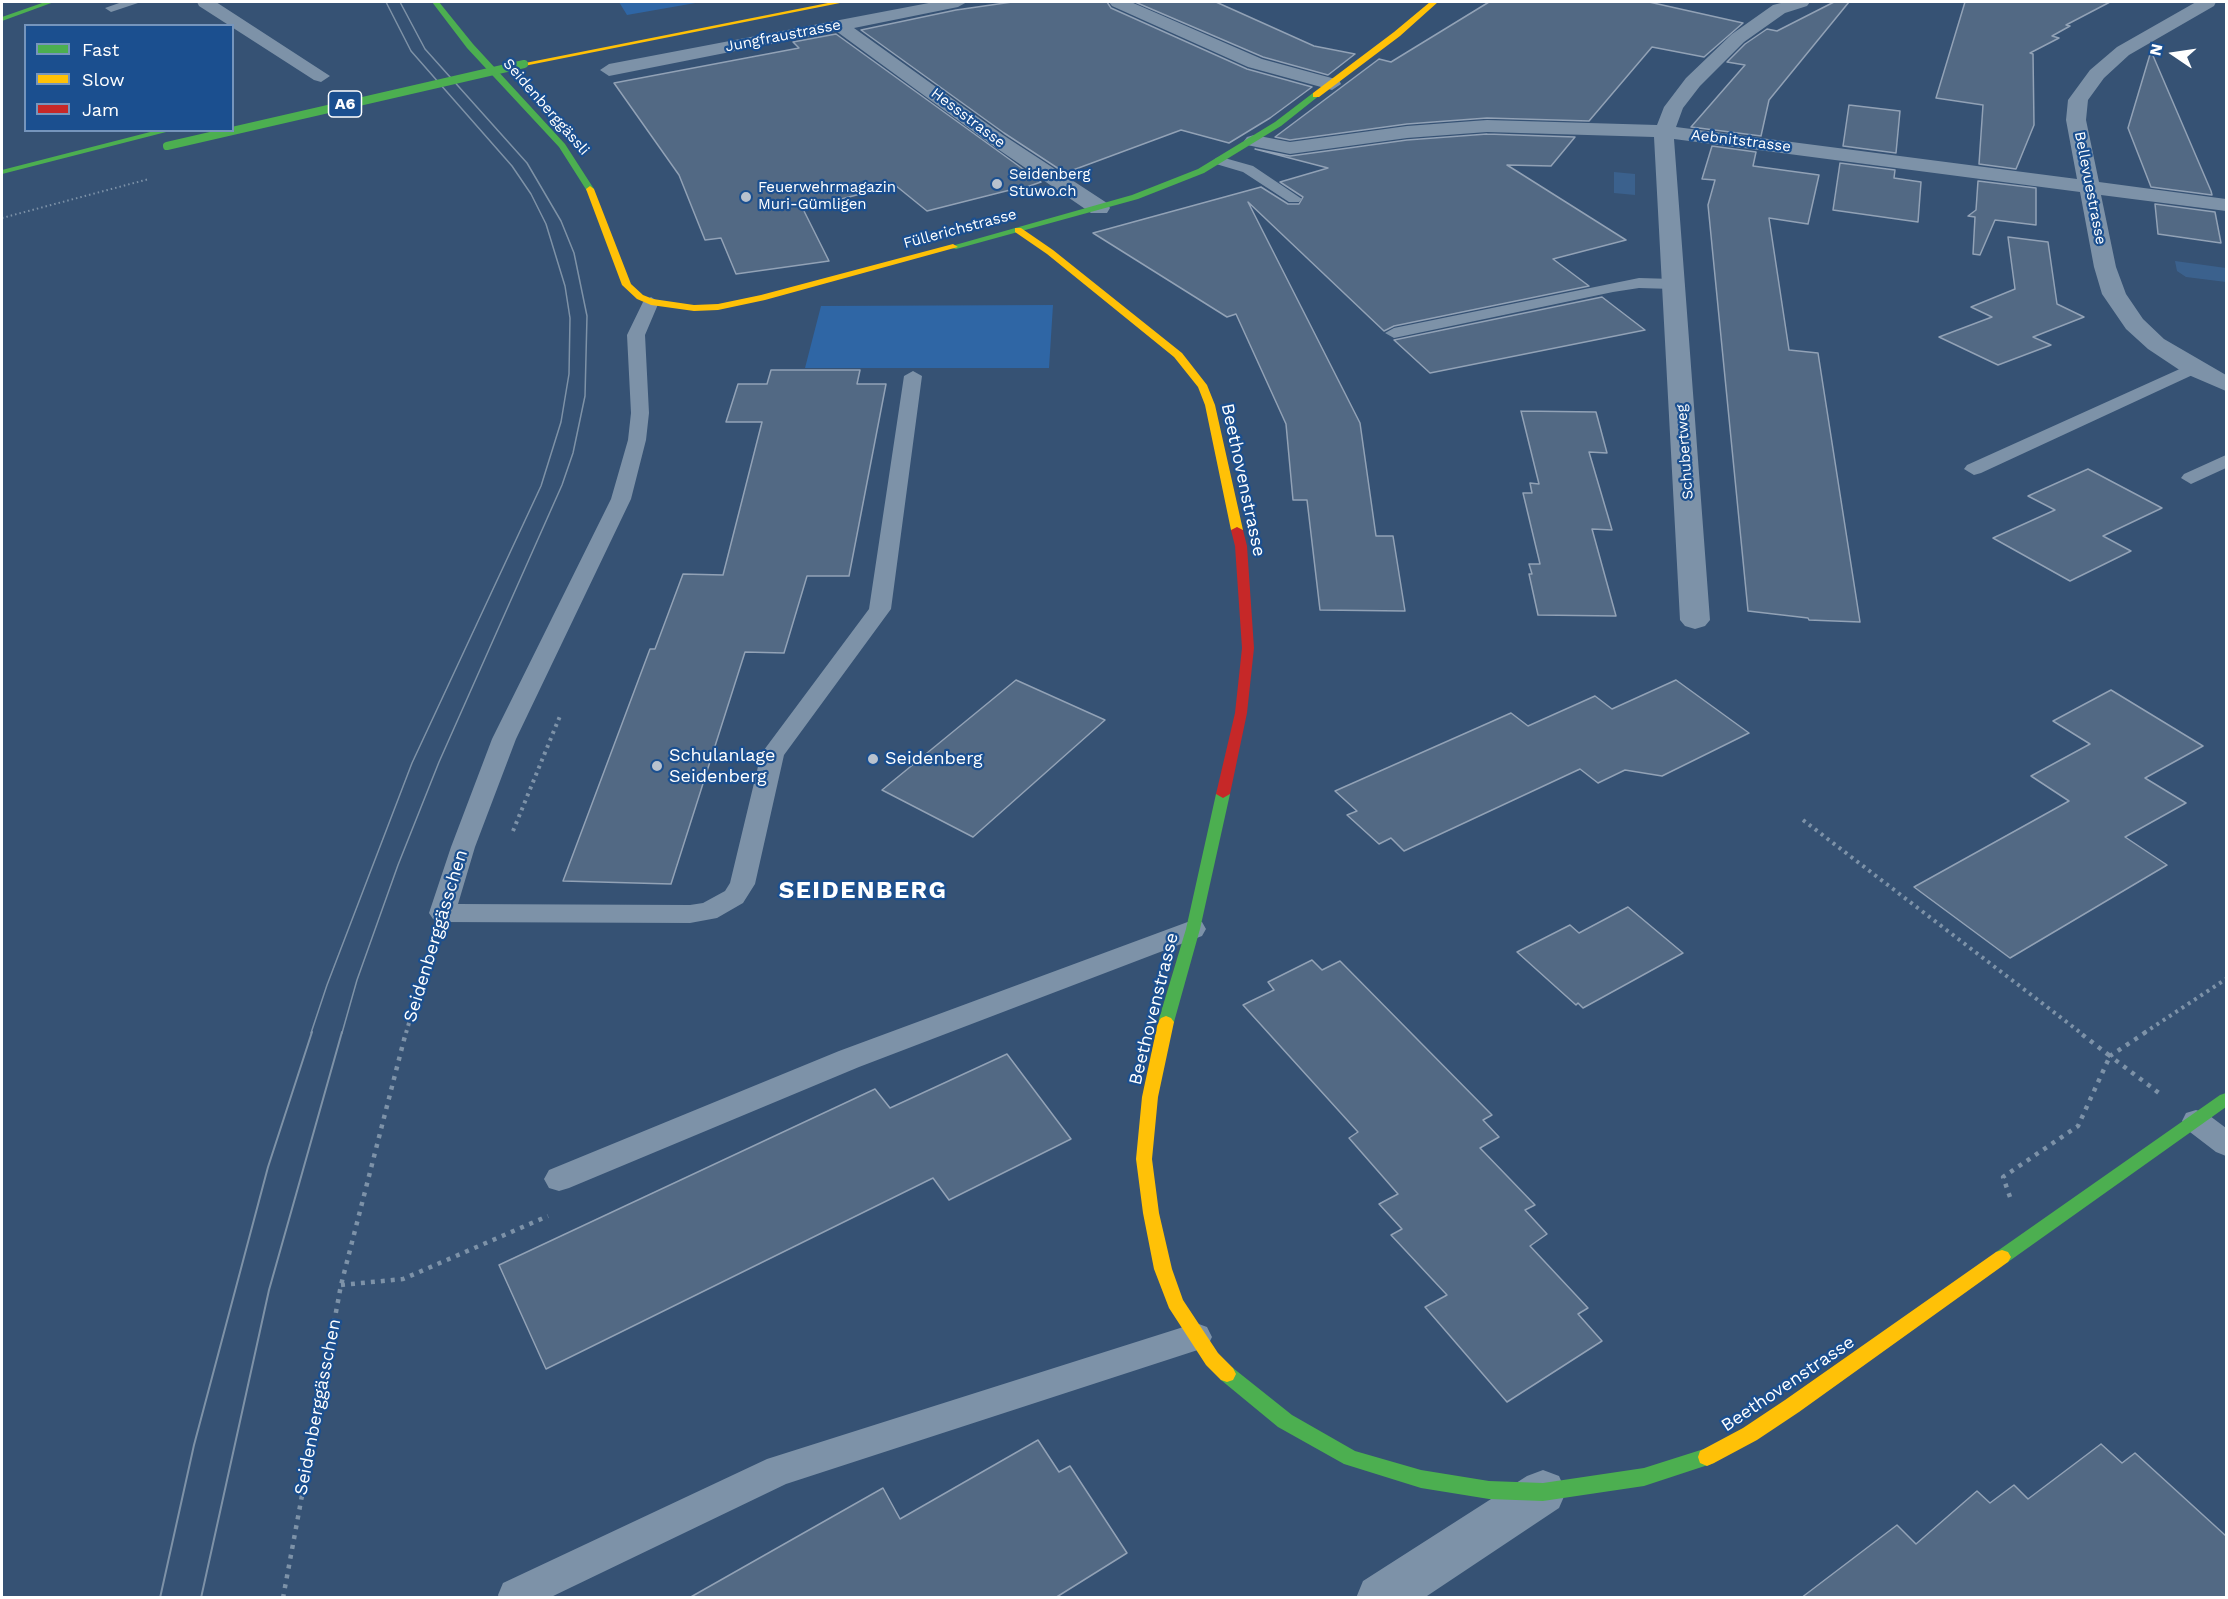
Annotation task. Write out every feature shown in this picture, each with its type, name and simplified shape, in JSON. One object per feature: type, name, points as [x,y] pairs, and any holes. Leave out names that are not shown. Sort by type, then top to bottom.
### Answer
[{"type":"main road","points":[[2,20],[50,2]]},
{"type":"main road","name":"Seidenberggässli","points":[[436,2],[470,46],[562,146],[597,203],[622,277],[633,292],[651,302]]},
{"type":"main road","points":[[446,67],[773,2]]},
{"type":"main road","name":"A6","points":[[234,131],[524,64],[841,2]]},
{"type":"main road","name":"Füllerichstrasse","points":[[651,302],[694,308],[734,305],[1099,208],[1157,189],[1221,160],[1254,141],[1332,84],[1434,2]]},
{"type":"main road","points":[[2,172],[162,132]]},
{"type":"main road","name":"A6","points":[[161,148],[230,132]]},
{"type":"main road","name":"Beethovenstrasse","points":[[1018,230],[1050,252],[1178,356],[1203,387],[1210,405],[1242,546],[1248,648],[1241,713],[1193,929],[1167,1017],[1157,1062],[1150,1097],[1144,1159],[1151,1213],[1163,1269],[1175,1303],[1212,1359],[1285,1421],[1351,1458],[1421,1479],[1489,1490],[1543,1492],[1644,1477],[1703,1459],[1750,1434],[2226,1098]]},
{"type":"street","points":[[205,2],[321,76]]},
{"type":"street","name":"Jungfraustrasse","points":[[609,70],[958,2]]},
{"type":"street","points":[[1118,2],[1255,63],[1332,84]]},
{"type":"street","points":[[1664,131],[1674,108],[1693,82],[1738,38],[1779,9],[1801,2]]},
{"type":"street","name":"Bellevuestrasse","points":[[2208,2],[2123,51],[2097,74],[2078,100],[2076,120],[2114,294],[2134,324],[2156,344],[2193,368],[2226,384]]},
{"type":"street","name":"Hessstrasse","points":[[839,25],[996,139],[1099,208]]},
{"type":"street","name":"Aebnitstrasse","points":[[1254,141],[1279,147],[1301,147],[1407,132],[1517,125],[1664,131],[2226,205]]},
{"type":"street","name":"Schubertweg","points":[[1664,131],[1695,620]]},
{"type":"street","points":[[1380,1598],[1543,1492]]},
{"type":"lane","points":[[111,8],[135,2]]},
{"type":"lane","points":[[1221,160],[1248,169],[1294,200]]},
{"type":"lane","points":[[1394,333],[1612,287],[1639,283],[1673,284]]},
{"type":"lane","name":"Seidenberggässchen","points":[[442,913],[504,739],[621,499],[635,449],[639,422],[636,335],[651,302]]},
{"type":"lane","points":[[1974,469],[2193,368]]},
{"type":"lane","points":[[442,913],[690,914],[708,912],[734,897],[742,884],[773,754],[880,609],[913,376]]},
{"type":"lane","points":[[2191,478],[2226,461]]},
{"type":"lane","points":[[559,1179],[849,1059],[1193,929]]},
{"type":"lane","points":[[2196,1121],[2226,1144]]},
{"type":"lane","points":[[516,1595],[779,1470],[1196,1337]]},
{"type":"path","points":[[2,218],[157,177]]},
{"type":"path","points":[[1803,820],[2196,1121]]},
{"type":"path","name":"Seidenberggässchen","points":[[283,1598],[341,1285],[404,1042],[442,913]]},
{"type":"path","points":[[2010,1200],[2003,1178],[2078,1126],[2110,1056],[2226,979]]},
{"type":"path","points":[[341,1285],[404,1280],[550,1215]]},
{"type":"shaded area","points":[[619,2],[701,2],[627,15]]},
{"type":"shaded area","points":[[1614,172],[1635,174],[1635,195],[1614,193]]},
{"type":"shaded area","points":[[2175,261],[2226,268],[2226,282],[2186,277],[2177,271]]},
{"type":"shaded area","points":[[1053,305],[1049,368],[805,368],[821,306]]},
{"type":"building","points":[[1012,2],[1107,2],[1111,8],[1247,69],[1312,87],[1270,118],[1229,143],[1181,130],[1065,173],[1004,133],[861,30],[956,10]]},
{"type":"building","points":[[1135,2],[1216,2],[1314,46],[1355,54],[1328,75],[1263,57]]},
{"type":"building","points":[[1489,2],[1649,2],[1743,23],[1704,57],[1652,47],[1589,121],[1487,118],[1407,124],[1290,140],[1275,137],[1379,59],[1391,62]]},
{"type":"building","points":[[1834,2],[1849,2],[1769,100],[1761,136],[1691,127],[1745,65],[1727,62],[1745,44],[1767,29],[1777,31]]},
{"type":"building","points":[[1965,2],[2110,2],[2066,25],[2070,26],[2052,36],[2059,38],[2030,53],[2033,54],[2034,125],[2016,169],[1979,164],[1983,105],[1936,98]]},
{"type":"building","points":[[836,34],[1041,182],[1021,189],[927,211],[895,185],[803,209],[829,261],[736,274],[721,238],[705,240],[679,175],[614,83],[799,48],[793,42]]},
{"type":"building","points":[[2151,51],[2212,195],[2151,187],[2128,128]]},
{"type":"building","points":[[1849,105],[1900,111],[1896,153],[1843,146]]},
{"type":"building","points":[[1487,134],[1575,137],[1551,166],[1507,165],[1626,240],[1553,259],[1589,286],[1394,326],[1384,331],[1248,202],[1360,423],[1376,536],[1393,536],[1405,611],[1320,610],[1307,500],[1293,500],[1286,424],[1236,314],[1227,317],[1093,233],[1261,187],[1288,204],[1299,204],[1303,197],[1280,182],[1328,168],[1255,149],[1290,156],[1407,140]]},
{"type":"building","points":[[1712,146],[1756,152],[1753,166],[1819,175],[1808,224],[1769,218],[1789,350],[1818,353],[1860,622],[1809,620],[1808,618],[1748,611],[1708,205],[1715,180],[1702,179]]},
{"type":"building","points":[[1840,163],[1895,170],[1894,178],[1921,182],[1918,222],[1833,210]]},
{"type":"building","points":[[1978,181],[2036,188],[2036,225],[1995,220],[1980,255],[1973,254],[1975,217],[1968,216],[1976,210]]},
{"type":"building","points":[[2155,204],[2215,212],[2221,243],[2158,234]]},
{"type":"building","points":[[2008,237],[2048,242],[2057,304],[2084,317],[2033,337],[2051,345],[1998,365],[1939,337],[1992,317],[1971,307],[2015,289]]},
{"type":"building","points":[[1602,297],[1645,330],[1430,373],[1394,340]]},
{"type":"building","points":[[771,370],[860,370],[857,384],[886,384],[849,576],[807,576],[784,653],[745,652],[671,884],[563,881],[650,649],[655,649],[683,574],[723,575],[762,422],[726,422],[738,384],[767,384]]},
{"type":"building","points":[[1521,411],[1596,412],[1607,453],[1589,452],[1612,530],[1592,529],[1616,616],[1538,615],[1529,564],[1540,564],[1523,493],[1532,493],[1530,483],[1539,484]]},
{"type":"building","points":[[2088,469],[2162,508],[2103,536],[2131,551],[2070,581],[1993,538],[2055,510],[2028,496]]},
{"type":"building","points":[[1016,680],[1105,720],[973,837],[882,790]]},
{"type":"building","points":[[1676,680],[1749,733],[1662,776],[1625,770],[1598,783],[1580,769],[1404,851],[1391,838],[1379,844],[1347,815],[1357,811],[1335,791],[1511,713],[1528,726],[1595,696],[1612,709]]},
{"type":"building","points":[[2111,690],[2203,746],[2145,778],[2186,803],[2125,837],[2167,865],[2010,958],[1914,887],[2069,801],[2031,776],[2090,744],[2053,721]]},
{"type":"building","points":[[1628,907],[1683,953],[1583,1008],[1578,1003],[1576,1005],[1517,952],[1570,925],[1579,933]]},
{"type":"building","points":[[1312,960],[1322,970],[1340,961],[1492,1115],[1483,1120],[1499,1137],[1480,1148],[1535,1205],[1525,1210],[1547,1234],[1530,1246],[1588,1308],[1578,1314],[1602,1341],[1507,1402],[1425,1307],[1447,1295],[1391,1235],[1402,1229],[1379,1204],[1398,1194],[1349,1138],[1358,1132],[1243,1005],[1274,990],[1268,982]]},
{"type":"building","points":[[1007,1054],[1071,1139],[949,1200],[933,1178],[546,1369],[499,1265],[875,1089],[890,1108]]},
{"type":"building","points":[[1038,1440],[1059,1472],[1070,1466],[1127,1553],[1055,1598],[689,1598],[883,1488],[900,1519]]},
{"type":"building","points":[[2101,1444],[2122,1463],[2135,1453],[2226,1536],[2226,1598],[1801,1598],[1897,1525],[1916,1544],[1977,1491],[1990,1503],[2014,1485],[2028,1499]]},
{"type":"tram line","points":[[311,1033],[327,985],[412,763],[541,486],[561,422],[569,374],[570,318],[565,286],[546,224],[531,194],[512,166],[411,51],[386,2]]},
{"type":"tram line","points":[[342,1033],[357,980],[398,865],[439,762],[562,485],[573,453],[585,396],[587,316],[574,253],[561,221],[527,163],[425,49],[400,2]]},
{"type":"tram line","points":[[160,1598],[194,1445],[268,1167],[312,1032]]},
{"type":"tram line","points":[[201,1598],[269,1290],[342,1032]]},
{"type":"traffic: fast","points":[[2,19],[50,2]]},
{"type":"traffic: fast","points":[[436,2],[470,46],[562,146],[590,189]]},
{"type":"traffic: fast","points":[[234,131],[524,64]]},
{"type":"traffic: fast","points":[[953,247],[1135,197],[1201,171],[1278,124],[1316,95]]},
{"type":"traffic: fast","points":[[2,172],[162,132]]},
{"type":"traffic: fast","points":[[167,146],[228,132]]},
{"type":"traffic: fast","points":[[1166,1022],[1193,929],[1223,794]]},
{"type":"traffic: fast","points":[[2002,1257],[2226,1099]]},
{"type":"traffic: fast","points":[[1227,1374],[1285,1421],[1351,1458],[1421,1479],[1489,1490],[1543,1492],[1644,1477],[1707,1457]]},
{"type":"traffic: slow","points":[[524,64],[841,2]]},
{"type":"traffic: slow","points":[[1316,95],[1397,34],[1434,2]]},
{"type":"traffic: slow","points":[[590,189],[627,285],[640,297],[651,302],[694,308],[718,307],[762,298],[953,247]]},
{"type":"traffic: slow","points":[[1018,230],[1050,252],[1178,355],[1203,387],[1210,405],[1237,530]]},
{"type":"traffic: slow","points":[[1166,1022],[1150,1097],[1144,1159],[1151,1213],[1163,1269],[1175,1303],[1212,1359],[1227,1374]]},
{"type":"traffic: slow","points":[[1707,1457],[1750,1434],[1792,1406],[2002,1257]]},
{"type":"traffic: jam","points":[[1223,794],[1241,713],[1248,648],[1241,546],[1237,530]]},
{"type":"place","name":"Seidenberg Stuwo.ch","points":[[997,184]]},
{"type":"place","name":"Feuerwehrmagazin Muri-Gümligen","points":[[746,197]]},
{"type":"place","name":"Seidenberg","points":[[873,759]]},
{"type":"place","name":"Schulanlage Seidenberg","points":[[657,766]]},
{"type":"district","name":"SEIDENBERG","points":[[863,891]]}]
